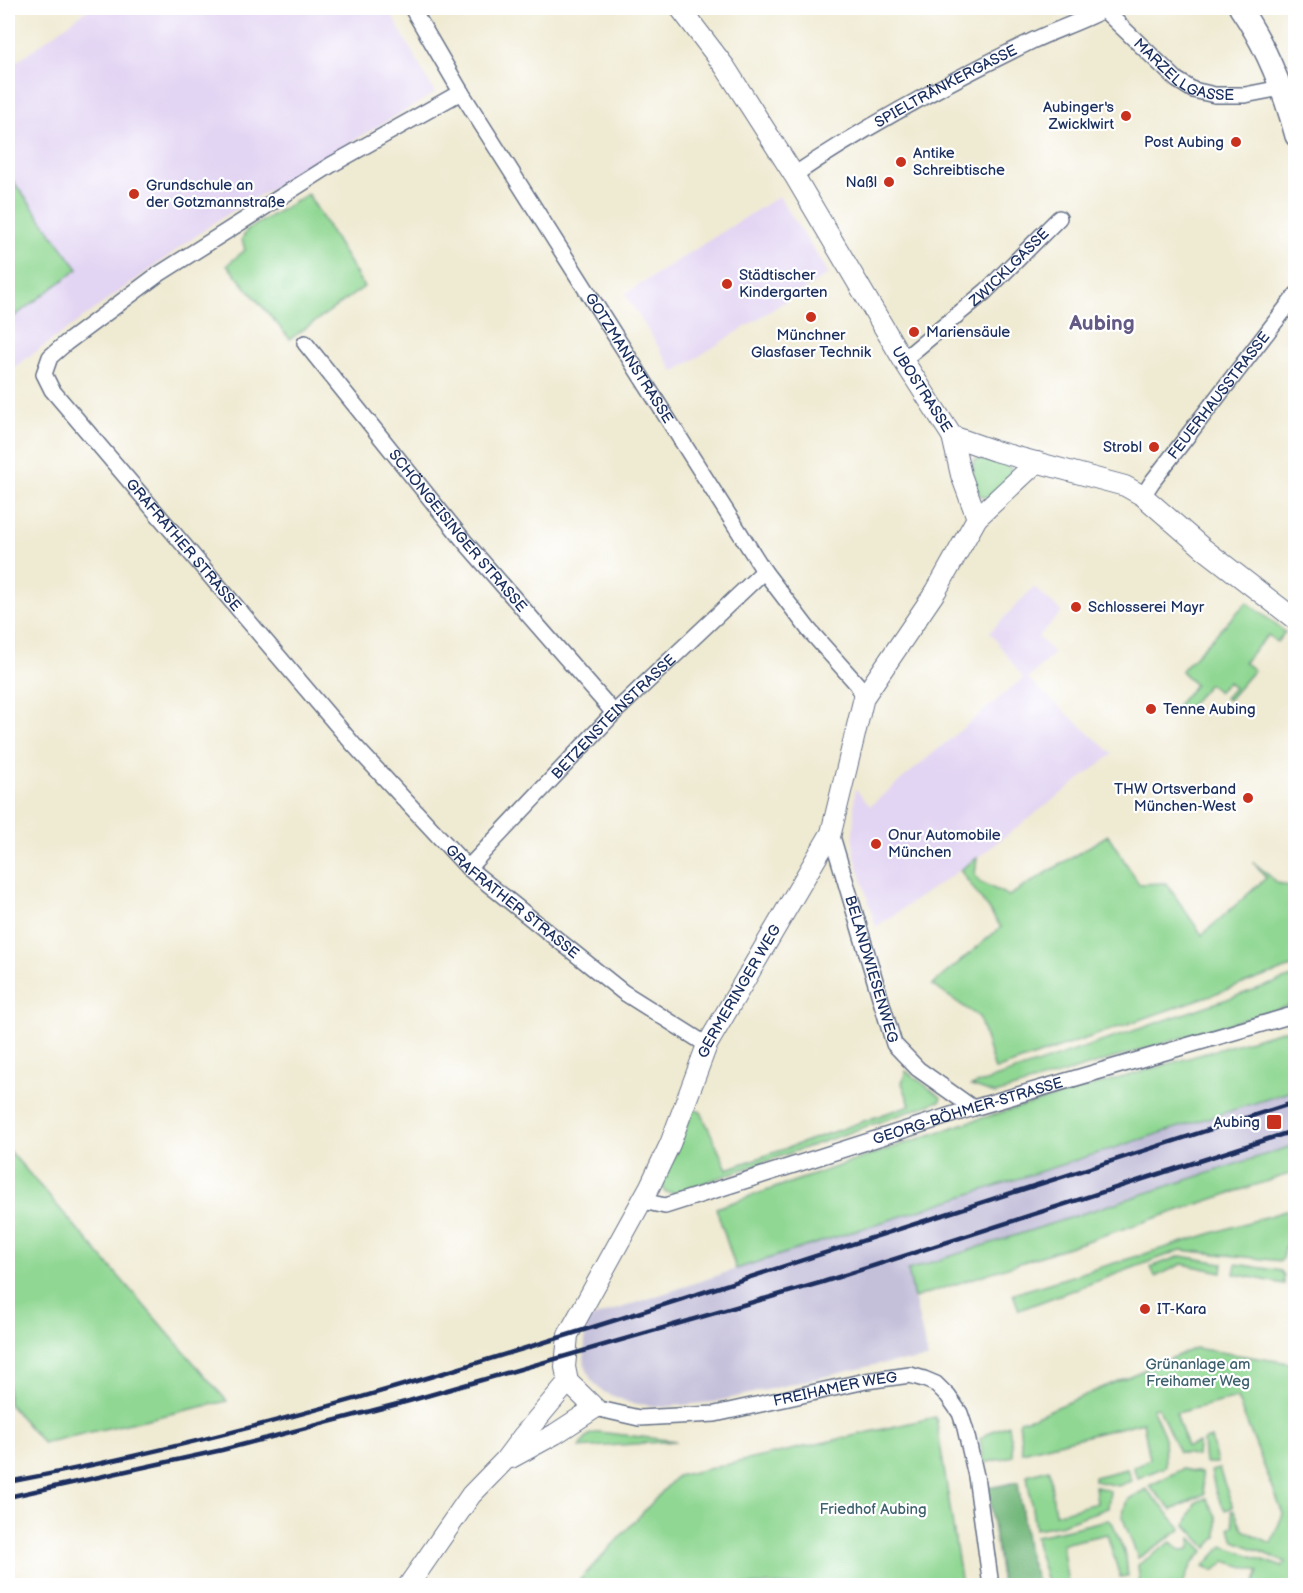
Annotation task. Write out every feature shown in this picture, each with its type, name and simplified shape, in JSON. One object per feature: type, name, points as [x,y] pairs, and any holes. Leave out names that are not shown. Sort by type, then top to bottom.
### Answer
[{"type":"main road","points":[[1240,8],[1252,25],[1281,88],[1296,136]]},
{"type":"street","name":"GOTZMANNSTRASSE","points":[[412,8],[461,92],[596,308],[684,441],[764,571],[809,630],[857,684],[864,697]]},
{"type":"street","name":"UBOSTRASSE","points":[[680,8],[725,67],[794,175],[903,360],[952,436],[1125,486],[1143,496],[1204,549],[1296,620]]},
{"type":"street","name":"SPIELTRÄNKERGASSE","points":[[794,175],[858,132],[930,92],[1103,9]]},
{"type":"street","name":"MARZELLGASSE","points":[[1103,9],[1177,81],[1193,90],[1215,95],[1245,95],[1281,88]]},
{"type":"street","name":"GRAFRATHER STRASSE","points":[[461,92],[331,165],[156,276],[50,357],[44,374],[52,390],[345,735],[468,868],[622,992],[706,1044]]},
{"type":"street","name":"ZWICKLGASSE","points":[[903,360],[986,291],[1059,218]]},
{"type":"street","name":"FEUERHAUSSTRASSE","points":[[1143,496],[1296,295]]},
{"type":"street","name":"SCHÖNGEISINGER STRASSE","points":[[305,343],[465,542],[614,713]]},
{"type":"street","points":[[952,436],[961,475],[976,518]]},
{"type":"street","name":"GERMERINGER WEG","points":[[568,1382],[565,1367],[568,1335],[643,1201],[670,1144],[706,1044],[831,833],[864,697],[936,591],[976,518],[1037,462]]},
{"type":"street","name":"BETZENSTEINSTRASSE","points":[[468,868],[614,713],[764,571]]},
{"type":"street","name":"BELANDWIESENWEG","points":[[831,833],[894,1044],[918,1069],[973,1108]]},
{"type":"street","name":"GEORG-BÖHMER-STRASSE","points":[[643,1201],[665,1206],[973,1108],[1296,1014]]},
{"type":"street","name":"FREIHAMER WEG","points":[[595,1408],[639,1418],[715,1414],[866,1381],[910,1375],[936,1384],[960,1413],[965,1428],[976,1476],[991,1586]]},
{"type":"street","points":[[408,1586],[471,1495],[504,1461],[568,1382],[595,1408],[555,1434],[504,1461]]},
{"type":"shaded area","name":"Grundschule an der Gotzmannstraße","points":[[90,8],[388,8],[435,93],[218,220],[8,372],[8,68]]},
{"type":"shaded area","name":"Städtischer Kindergarten","points":[[779,196],[829,274],[674,372],[625,294]]},
{"type":"shaded area","points":[[1034,587],[1062,612],[1038,637],[1054,653],[1028,679],[1113,754],[977,858],[876,927],[854,853],[855,788],[870,806],[1023,678],[990,632]]},
{"type":"shaded area","points":[[1295,1090],[1295,1145],[908,1270],[928,1359],[879,1364],[714,1402],[663,1407],[630,1403],[604,1392],[591,1380],[584,1362],[586,1320],[736,1269]]},
{"type":"green space","points":[[8,174],[78,269],[8,321]]},
{"type":"green space","points":[[308,194],[364,287],[290,339],[227,265],[245,250],[242,239],[247,230]]},
{"type":"green space","points":[[974,460],[1006,464],[1012,470],[1009,478],[990,497],[980,495],[975,483]]},
{"type":"green space","points":[[1247,602],[1285,632],[1277,642],[1268,635],[1244,662],[1254,670],[1228,700],[1225,698],[1234,688],[1228,682],[1218,692],[1209,684],[1184,712],[1177,705],[1195,685],[1181,671]]},
{"type":"green space","points":[[1108,835],[1139,884],[1166,883],[1202,935],[1266,878],[1253,862],[1278,883],[1295,888],[1295,966],[995,1070],[979,1017],[932,985],[1001,927],[960,870],[977,858],[975,875],[980,882],[1009,896]]},
{"type":"green space","points":[[1295,976],[1295,1004],[995,1094],[971,1086]]},
{"type":"green space","points":[[1295,1027],[1295,1090],[736,1269],[716,1208],[962,1124]]},
{"type":"green space","points":[[906,1071],[941,1097],[940,1101],[675,1193],[665,1192],[662,1185],[693,1109],[701,1112],[727,1169],[910,1105],[902,1083]]},
{"type":"green space","points":[[1295,1145],[1295,1172],[914,1298],[908,1270]]},
{"type":"green space","points":[[8,1149],[227,1401],[43,1443],[8,1403]]},
{"type":"green space","points":[[1295,1208],[1295,1226],[1292,1226],[1281,1261],[1181,1250],[1019,1310],[1013,1294]]},
{"type":"green space","points":[[1181,1256],[1223,1263],[1222,1272],[1182,1264],[1155,1277],[1151,1267]]},
{"type":"green space","points":[[1236,1264],[1281,1271],[1284,1284],[1234,1274]]},
{"type":"green space","name":"Grünanlage am Freihamer Weg","points":[[1195,1348],[1295,1364],[1295,1585],[1254,1585],[1259,1571],[1225,1561],[1214,1571],[1204,1566],[1223,1546],[1283,1567],[1285,1562],[1235,1541],[1229,1528],[1234,1525],[1231,1511],[1234,1510],[1243,1530],[1271,1543],[1283,1514],[1237,1398],[1176,1413],[1187,1447],[1198,1443],[1197,1456],[1179,1452],[1158,1407],[1152,1408],[1164,1435],[1165,1467],[1138,1478],[1133,1467],[1150,1459],[1143,1422],[1022,1452],[1019,1421],[1034,1417]]},
{"type":"green space","name":"Friedhof Aubing","points":[[936,1417],[962,1585],[575,1585],[677,1476]]},
{"type":"green space","points":[[1009,1425],[1013,1456],[984,1463],[980,1439],[990,1432]]},
{"type":"green space","points":[[598,1432],[676,1441],[579,1448],[589,1435]]},
{"type":"green space","points":[[1211,1438],[1217,1463],[1205,1463],[1203,1441]]},
{"type":"green space","points":[[1049,1469],[1055,1514],[1097,1503],[1095,1486],[1110,1491],[1108,1508],[1059,1525],[1035,1529],[1027,1475]]},
{"type":"green space","points":[[1127,1469],[1131,1481],[1118,1486],[1094,1481],[1094,1477]]},
{"type":"green space","points":[[1182,1469],[1201,1473],[1204,1494],[1172,1510],[1149,1486]]},
{"type":"green space","points":[[1219,1469],[1233,1507],[1225,1510],[1216,1493],[1211,1471]]},
{"type":"green space","points":[[1018,1482],[1027,1548],[1038,1585],[1002,1585],[988,1488]]},
{"type":"green space","points":[[1146,1489],[1182,1529],[1138,1558],[1122,1516],[1127,1500]]},
{"type":"green space","points":[[1206,1498],[1217,1518],[1217,1537],[1207,1548],[1186,1525],[1195,1503]]},
{"type":"green space","points":[[1108,1520],[1113,1524],[1126,1557],[1128,1577],[1120,1577],[1107,1534],[1062,1544],[1068,1585],[1048,1585],[1035,1536]]},
{"type":"green space","points":[[1191,1538],[1204,1551],[1192,1564],[1182,1585],[1140,1585],[1138,1565],[1171,1542],[1182,1550],[1190,1548]]},
{"type":"railway","points":[[8,1482],[184,1444],[272,1422],[445,1373],[1296,1102]]},
{"type":"railway","points":[[8,1497],[222,1450],[409,1401],[823,1282],[1296,1130]]},
{"type":"place","name":"Aubinger's Zwicklwirt","points":[[1126,116]]},
{"type":"place","name":"Post Aubing","points":[[1236,142]]},
{"type":"place","name":"Antike Schreibtische","points":[[901,162]]},
{"type":"place","name":"Naßl","points":[[889,182]]},
{"type":"place","name":"Grundschule an der Gotzmannstraße","points":[[134,194]]},
{"type":"place","name":"Städtischer Kindergarten","points":[[727,284]]},
{"type":"place","name":"Münchner Glasfaser Technik","points":[[811,317]]},
{"type":"place","name":"Mariensäule","points":[[914,332]]},
{"type":"place","name":"Strobl","points":[[1154,447]]},
{"type":"place","name":"Schlosserei Mayr","points":[[1076,607]]},
{"type":"place","name":"Tenne Aubing","points":[[1151,709]]},
{"type":"place","name":"THW Ortsverband München-West","points":[[1248,798]]},
{"type":"place","name":"Onur Automobile München","points":[[876,844]]},
{"type":"place","name":"Aubing","points":[[1274,1122]]},
{"type":"place","name":"IT-Kara","points":[[1145,1309]]},
{"type":"district","name":"Aubing","points":[[1102,323]]}]
